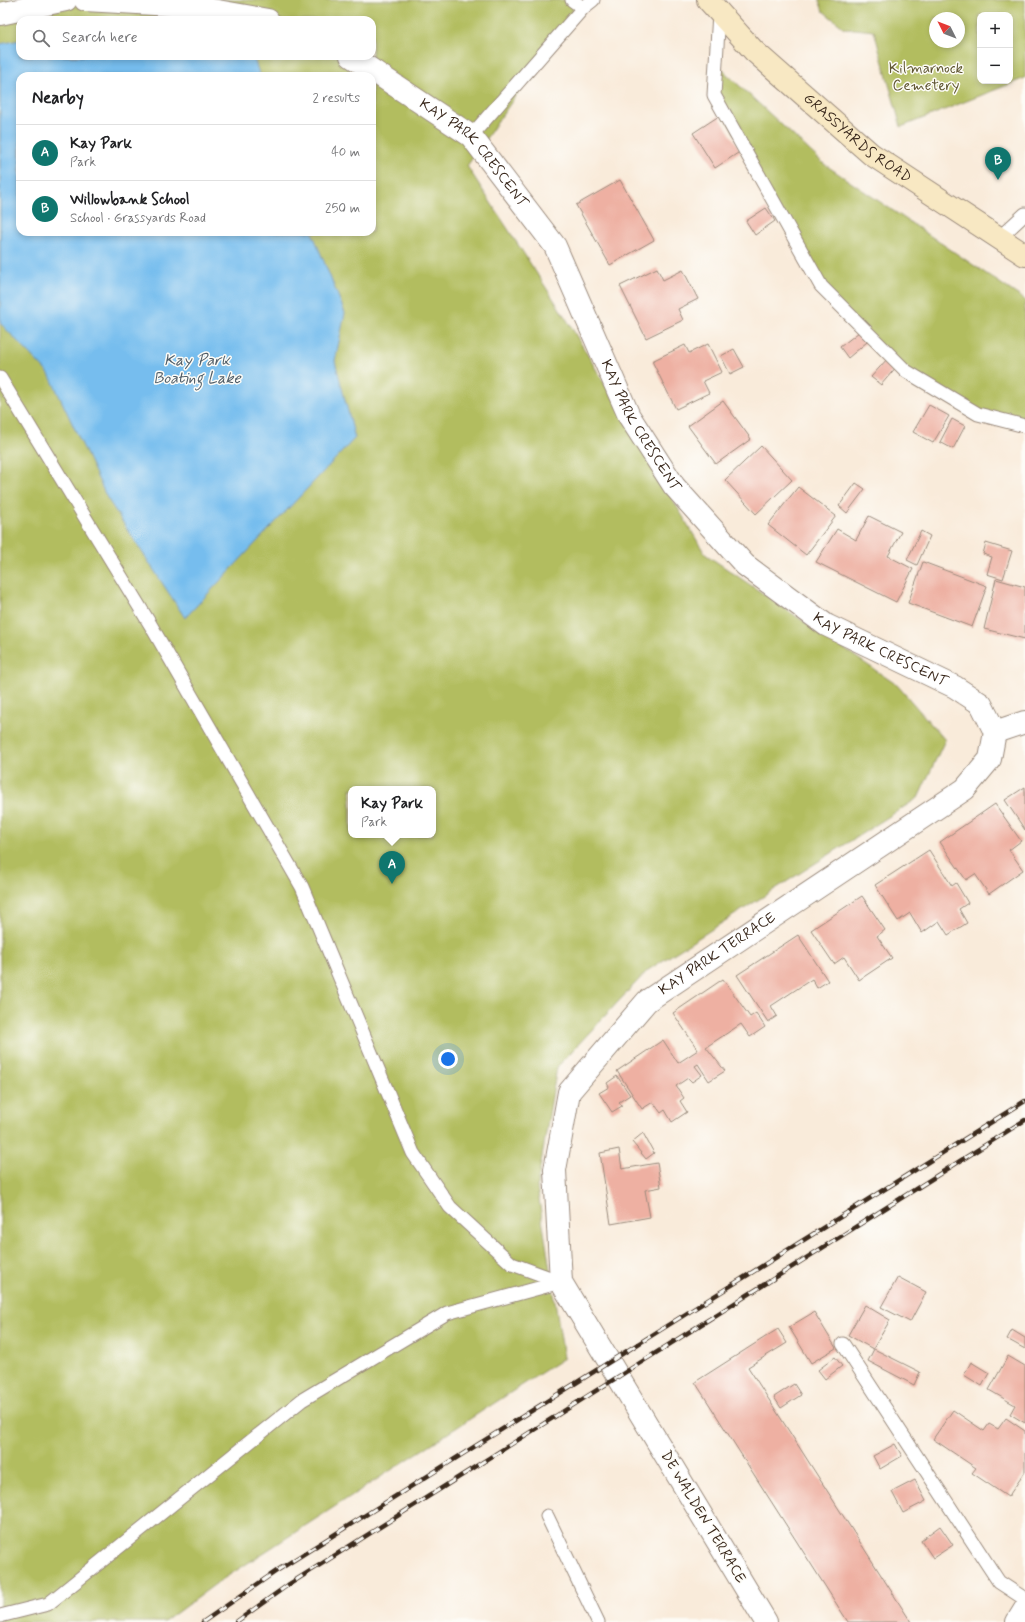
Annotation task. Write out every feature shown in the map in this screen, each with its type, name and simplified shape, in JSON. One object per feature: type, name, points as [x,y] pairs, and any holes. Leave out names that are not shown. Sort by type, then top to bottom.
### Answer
[{"type":"street","points":[[0,14],[66,0]]},
{"type":"street","points":[[85,0],[189,6],[245,16]]},
{"type":"street","name":"GRASSYARDS ROAD","points":[[713,6],[754,51],[871,154],[1025,256]]},
{"type":"street","name":"KAY PARK CRESCENT","points":[[357,60],[375,72]]},
{"type":"street","name":"KAY PARK CRESCENT","points":[[376,73],[471,136],[555,246],[629,416],[674,486],[745,565],[826,624],[962,691],[981,704],[995,732]]},
{"type":"street","points":[[995,732],[1025,722]]},
{"type":"street","name":"KAY PARK TERRACE","points":[[561,1282],[556,1170],[569,1092],[647,1001],[965,789],[990,759],[995,732]]},
{"type":"street","name":"DE WALDEN TERRACE","points":[[561,1282],[590,1333],[640,1412],[766,1622]]},
{"type":"street","points":[[1018,1622],[1025,1609]]},
{"type":"lane","points":[[471,136],[588,4],[572,0]]},
{"type":"lane","points":[[713,6],[714,96],[821,286],[906,371],[978,414],[1025,426]]},
{"type":"lane","points":[[999,238],[1025,214]]},
{"type":"lane","points":[[0,378],[150,624],[302,887],[413,1153],[450,1207],[512,1264],[561,1282]]},
{"type":"lane","points":[[0,1616],[48,1604],[302,1400],[447,1313],[561,1282]]},
{"type":"lane","points":[[843,1344],[999,1582],[1025,1599]]},
{"type":"lane","points":[[547,1516],[598,1622]]},
{"type":"green space","points":[[0,0],[582,0],[467,166],[567,320],[705,554],[897,685],[945,740],[918,798],[648,970],[557,1067],[537,1187],[564,1358],[217,1583],[164,1622],[0,1622]]},
{"type":"green space","name":"Kilmarnock Cemetery","points":[[819,0],[1025,0],[1025,78],[1013,83],[1013,12],[977,12],[977,84],[1010,84],[901,127],[874,31],[844,28],[823,11]]},
{"type":"green space","points":[[716,64],[824,164],[1025,300],[1025,426],[978,414],[906,371],[821,286],[714,96]]},
{"type":"water","name":"Kay Park Boating Lake","points":[[16,41],[16,60],[254,60],[259,72],[16,72],[16,236],[314,236],[345,313],[335,361],[355,438],[185,618],[107,498],[49,374],[0,323],[0,44]]},
{"type":"building","points":[[719,116],[741,151],[715,168],[693,133]]},
{"type":"building","points":[[620,180],[654,240],[610,265],[576,205]]},
{"type":"building","points":[[766,208],[775,221],[755,235],[746,221]]},
{"type":"building","points":[[657,268],[663,280],[683,270],[698,299],[678,309],[683,320],[646,338],[620,286]]},
{"type":"building","points":[[859,332],[867,342],[848,358],[840,347]]},
{"type":"building","points":[[708,344],[722,372],[703,381],[709,393],[676,409],[652,361],[685,345],[689,353]]},
{"type":"building","points":[[734,349],[744,367],[730,374],[721,356]]},
{"type":"building","points":[[888,358],[897,366],[881,385],[871,377]]},
{"type":"building","points":[[723,401],[751,439],[716,464],[688,426]]},
{"type":"building","points":[[929,405],[949,416],[933,443],[913,432]]},
{"type":"building","points":[[952,419],[965,426],[953,449],[940,442]]},
{"type":"building","points":[[761,446],[792,480],[756,514],[725,480]]},
{"type":"building","points":[[856,483],[865,489],[847,513],[839,506]]},
{"type":"building","points":[[798,487],[836,516],[806,555],[768,525]]},
{"type":"building","points":[[869,516],[901,532],[888,556],[913,569],[896,602],[816,562],[837,529],[856,540]]},
{"type":"building","points":[[921,531],[930,536],[917,565],[907,560]]},
{"type":"building","points":[[986,543],[1012,551],[1003,579],[987,574],[992,557],[983,554]]},
{"type":"building","points":[[923,562],[987,586],[972,627],[908,603]]},
{"type":"building","points":[[996,579],[1025,587],[1025,639],[984,629]]},
{"type":"building","points":[[1025,787],[1025,830],[1005,800]]},
{"type":"building","points":[[995,804],[1021,841],[1009,850],[1023,870],[989,894],[975,874],[966,880],[940,842]]},
{"type":"building","points":[[929,850],[952,886],[956,883],[968,903],[959,909],[967,923],[948,935],[939,921],[922,933],[910,913],[898,921],[875,885]]},
{"type":"building","points":[[862,896],[885,930],[877,936],[892,958],[859,980],[844,957],[834,964],[811,930]]},
{"type":"building","points":[[798,935],[828,981],[817,988],[812,979],[771,1006],[777,1016],[768,1022],[737,975]]},
{"type":"building","points":[[723,979],[750,1017],[756,1013],[765,1027],[750,1037],[741,1024],[706,1047],[725,1071],[709,1081],[698,1064],[695,1066],[702,1075],[692,1082],[688,1078],[676,1086],[684,1098],[680,1101],[687,1112],[672,1122],[665,1110],[661,1113],[653,1102],[642,1109],[617,1071],[663,1040],[678,1063],[698,1050],[673,1013]]},
{"type":"building","points":[[617,1076],[630,1095],[619,1102],[622,1106],[612,1112],[599,1093],[609,1087],[607,1083]]},
{"type":"building","points":[[643,1133],[654,1153],[646,1159],[632,1142]]},
{"type":"building","points":[[619,1149],[622,1169],[657,1163],[661,1187],[645,1190],[650,1217],[611,1224],[600,1153]]},
{"type":"building","points":[[898,1277],[926,1292],[910,1322],[881,1307]]},
{"type":"building","points":[[865,1305],[890,1320],[873,1349],[848,1335]]},
{"type":"building","points":[[814,1312],[836,1348],[811,1363],[789,1327]]},
{"type":"building","points":[[778,1329],[787,1343],[748,1367],[911,1622],[848,1622],[695,1382]]},
{"type":"building","points":[[1012,1330],[1025,1338],[1025,1349],[1007,1339]]},
{"type":"building","points":[[874,1349],[920,1372],[914,1385],[868,1361]]},
{"type":"building","points":[[1008,1356],[1025,1366],[1025,1423],[1010,1414],[1015,1405],[989,1390]]},
{"type":"building","points":[[835,1357],[842,1366],[825,1379],[818,1370]]},
{"type":"building","points":[[971,1362],[989,1373],[982,1386],[964,1375]]},
{"type":"building","points":[[794,1384],[801,1395],[781,1408],[774,1397]]},
{"type":"building","points":[[953,1410],[984,1431],[989,1424],[998,1429],[1006,1418],[1025,1431],[1025,1472],[1008,1497],[972,1473],[976,1468],[933,1439]]},
{"type":"building","points":[[895,1444],[902,1456],[880,1469],[873,1456]]},
{"type":"building","points":[[915,1480],[926,1501],[903,1513],[892,1492]]},
{"type":"building","points":[[940,1526],[953,1545],[933,1558],[921,1540]]},
{"type":"railway","points":[[203,1622],[278,1570],[1025,1101]]},
{"type":"railway","points":[[236,1622],[288,1585],[1025,1120]]},
{"type":"place","name":"Willowbank School","points":[[998,180]]},
{"type":"place","name":"Kay Park","points":[[392,884]]}]
